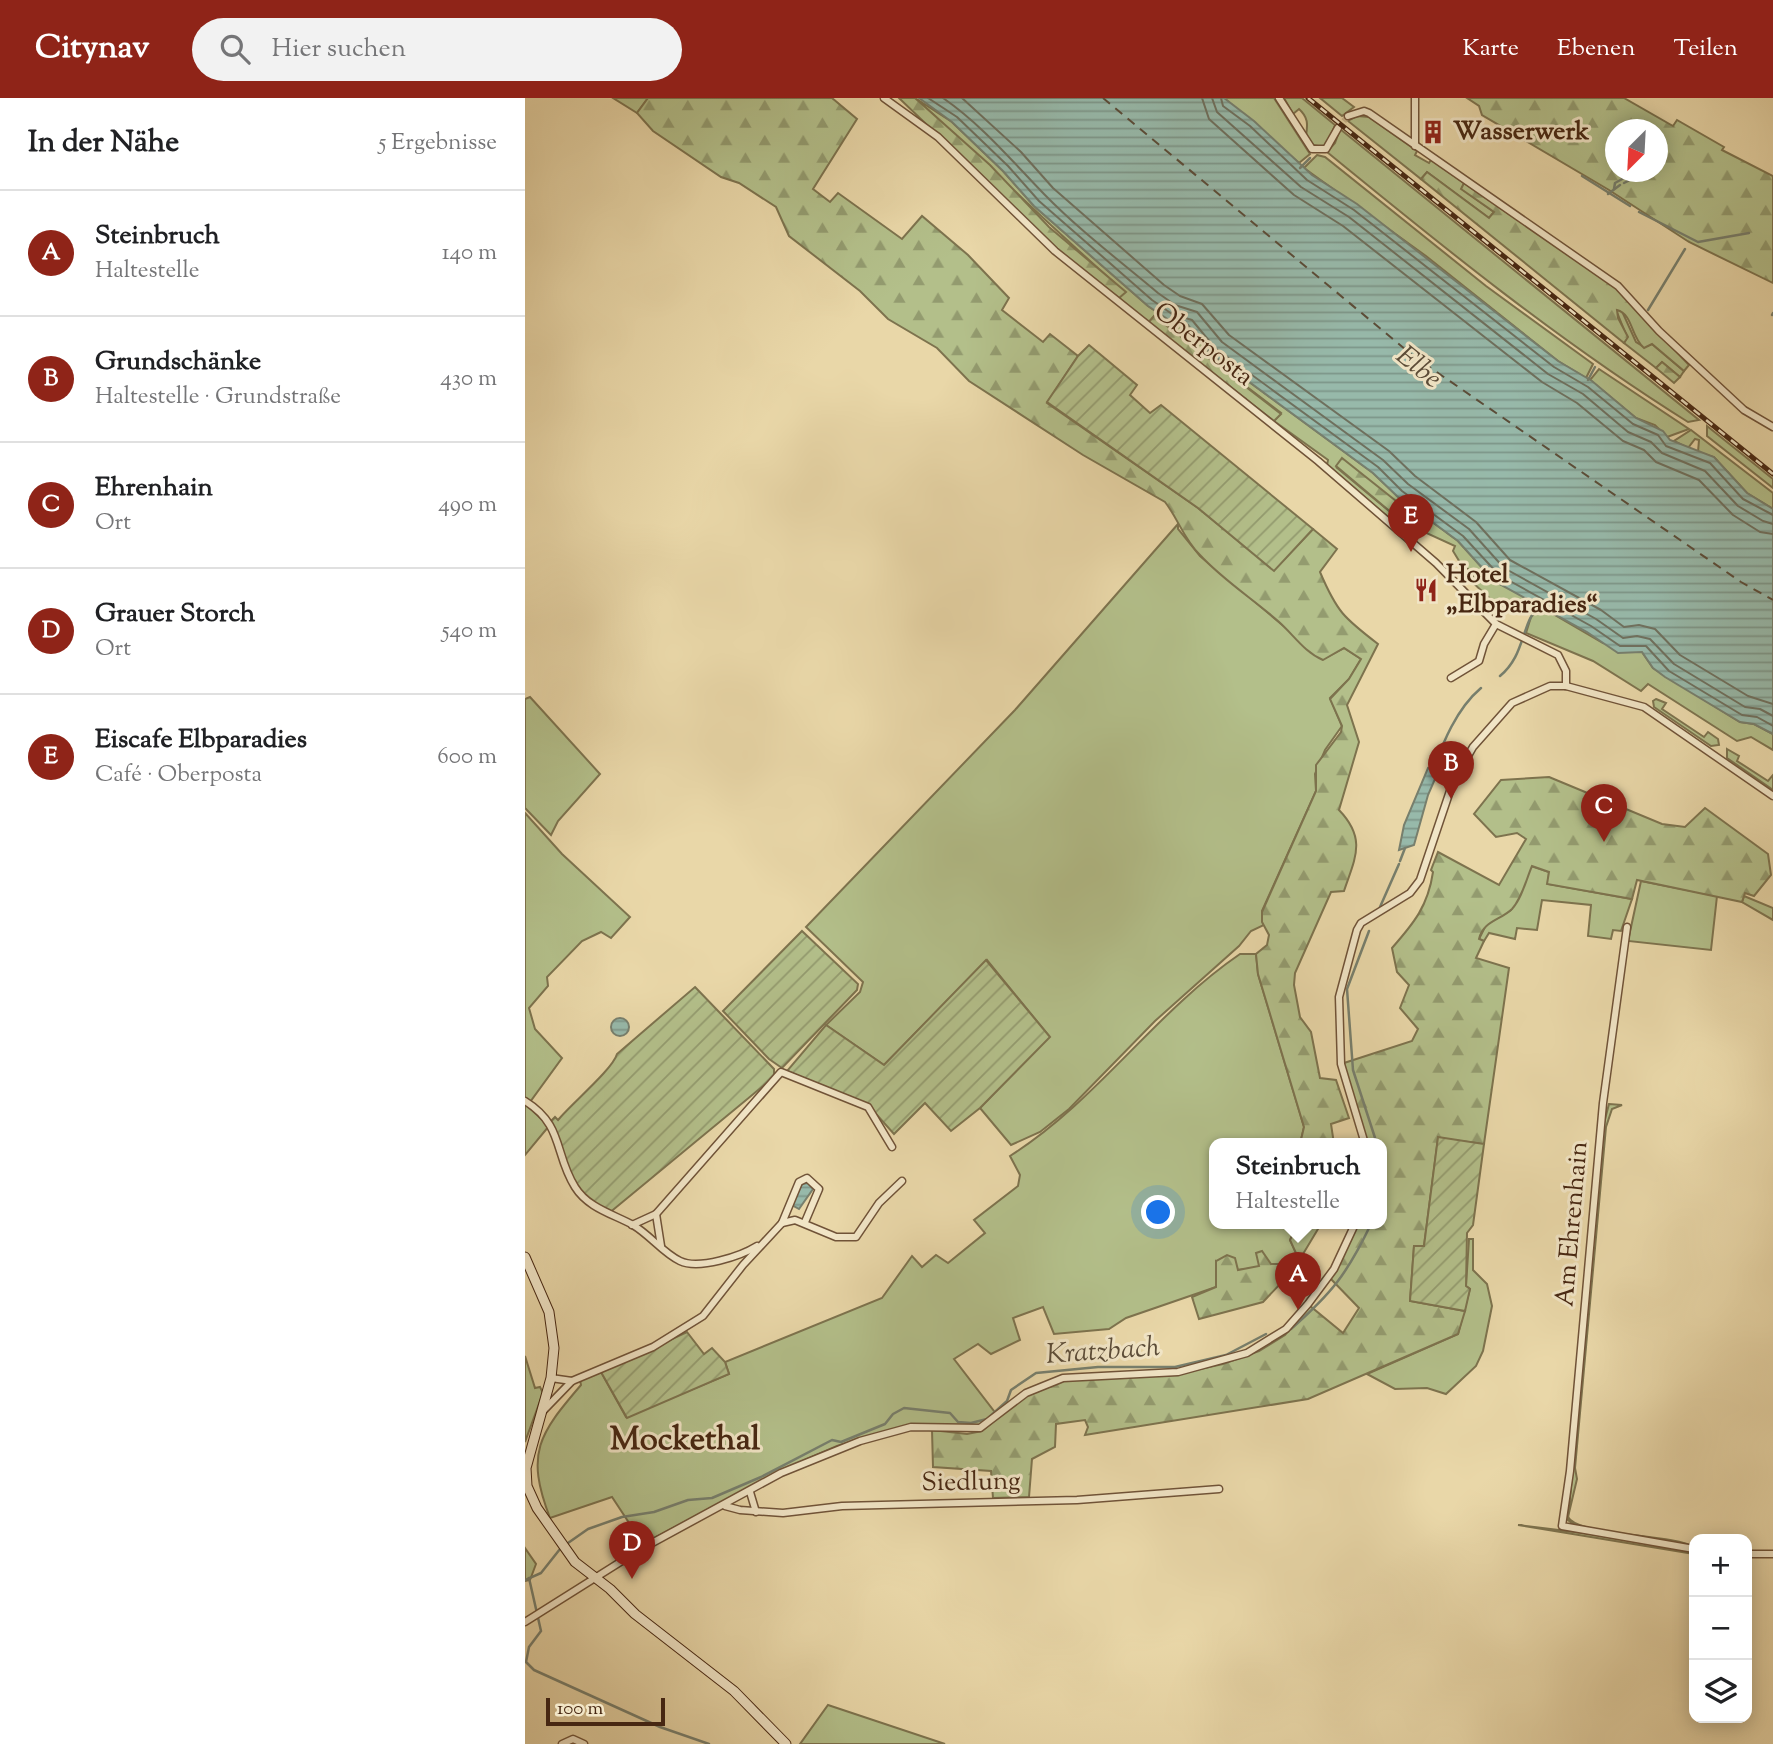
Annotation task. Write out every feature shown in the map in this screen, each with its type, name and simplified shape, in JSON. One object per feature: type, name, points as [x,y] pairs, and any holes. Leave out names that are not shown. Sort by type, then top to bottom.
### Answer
[{"type":"street","name":"Oberposta","points":[[884,98],[938,137],[1055,251],[1328,470],[1436,563],[1496,624],[1558,655],[1566,671],[1566,686]]},
{"type":"street","points":[[1279,98],[1308,145],[1322,151],[1331,144],[1338,128]]},
{"type":"street","points":[[1415,98],[1415,146]]},
{"type":"street","points":[[1348,116],[1369,113],[1618,286],[1659,331],[1744,410],[1773,426]]},
{"type":"street","points":[[1451,678],[1472,667],[1482,656],[1484,644],[1496,624]]},
{"type":"street","points":[[1364,1138],[1341,1064],[1339,997],[1361,923],[1399,901],[1416,886],[1427,865],[1447,798],[1459,771],[1491,725],[1521,698],[1550,686],[1566,686],[1644,706],[1773,796]]},
{"type":"street","name":"Am Ehrenhain","points":[[1627,927],[1603,1103],[1570,1471],[1562,1526],[1689,1548]]},
{"type":"street","points":[[632,1225],[656,1214],[781,1072],[867,1107],[892,1147]]},
{"type":"street","points":[[525,1101],[550,1122],[580,1195],[608,1214],[632,1225],[678,1260],[690,1264],[737,1257],[768,1239]]},
{"type":"street","points":[[543,1411],[572,1381],[653,1347],[703,1316],[782,1223],[799,1182],[807,1178],[819,1189],[805,1222]]},
{"type":"street","points":[[782,1223],[795,1220],[836,1237],[856,1237],[879,1203],[902,1181]]},
{"type":"street","points":[[656,1214],[661,1246]]},
{"type":"street","points":[[525,1622],[647,1546],[798,1465],[894,1429],[928,1426],[980,1428],[1025,1393],[1063,1378],[1178,1372],[1247,1353],[1286,1329],[1308,1304],[1338,1261],[1353,1229]]},
{"type":"street","points":[[525,1257],[549,1312],[554,1348],[551,1378],[528,1457],[527,1486],[537,1508],[566,1551],[641,1619],[743,1699],[786,1744]]},
{"type":"street","points":[[551,1378],[572,1381]]},
{"type":"street","name":"Siedlung","points":[[725,1506],[756,1512],[783,1513],[842,1506],[1077,1500],[1219,1489]]},
{"type":"street","points":[[750,1492],[756,1512]]},
{"type":"street","points":[[1752,1554],[1773,1554]]},
{"type":"street","points":[[562,1744],[573,1739],[584,1744]]},
{"type":"green space","points":[[613,98],[648,98],[637,113]]},
{"type":"green space","points":[[648,98],[832,98],[857,119],[813,189],[830,202],[838,193],[902,239],[922,216],[968,255],[1009,298],[1002,310],[1043,342],[1050,334],[1078,356],[1047,403],[1198,508],[1274,570],[1313,529],[1337,549],[1320,572],[1331,596],[1343,613],[1378,644],[1347,705],[1359,742],[1339,810],[1353,830],[1356,840],[1355,859],[1344,891],[1331,892],[1295,973],[1294,985],[1300,1017],[1311,1032],[1320,1078],[1336,1080],[1349,1118],[1331,1124],[1333,1138],[1301,1138],[1304,1127],[1258,974],[1256,954],[1267,945],[1269,935],[1262,922],[1262,912],[1316,791],[1316,765],[1341,732],[1342,726],[1330,699],[1349,679],[1361,659],[1344,648],[1323,660],[1310,652],[1200,555],[1165,502],[1083,455],[969,381],[937,348],[888,319],[860,291],[789,236],[776,207],[739,183],[721,177],[653,131],[637,113]]},
{"type":"green space","points":[[899,98],[915,98],[990,165],[1049,227],[1126,292],[1119,298],[1056,249]]},
{"type":"green space","points":[[915,98],[952,122],[1003,171],[1034,206],[1148,306],[1169,320],[1188,325],[1210,353],[1373,473],[1397,496],[1458,541],[1494,581],[1537,603],[1527,613],[1507,601],[1500,608],[1470,580],[1475,574],[1461,564],[1453,551],[1455,546],[1422,531],[1424,524],[1336,467],[1418,535],[1415,540],[1327,465],[1328,460],[1274,421],[1281,413],[1154,316],[1148,323],[1119,298],[1125,292]]},
{"type":"green space","points":[[1224,98],[1274,98],[1310,154],[1299,163]]},
{"type":"green space","points":[[1284,98],[1302,98],[1335,125],[1328,143],[1323,147],[1313,145],[1306,136],[1306,118],[1299,109],[1293,114]]},
{"type":"green space","points":[[1320,98],[1342,98],[1354,107],[1342,116]]},
{"type":"green space","points":[[1467,98],[1624,98],[1661,119],[1605,119],[1605,182],[1668,182],[1668,123],[1673,126],[1677,120],[1724,147],[1722,150],[1773,176],[1773,283],[1689,242],[1609,190],[1482,115],[1479,106]]},
{"type":"green space","points":[[1357,116],[1369,117],[1417,151],[1415,155],[1429,163],[1431,160],[1464,183],[1462,189],[1494,212],[1489,218],[1427,172],[1421,179],[1348,121]]},
{"type":"green space","points":[[1340,129],[1699,420],[1688,422],[1594,359],[1503,293],[1371,188],[1327,152],[1335,143]]},
{"type":"green space","points":[[1317,155],[1325,157],[1486,286],[1593,364],[1586,378],[1558,361],[1426,256],[1304,168]]},
{"type":"green space","points":[[1427,172],[1489,218],[1494,212],[1461,189],[1464,183],[1616,288],[1689,365],[1684,371],[1652,344],[1644,348],[1626,316],[1617,310],[1628,337],[1624,343],[1421,179]]},
{"type":"green space","points":[[1621,309],[1636,342],[1644,347],[1652,344],[1684,371],[1680,377],[1662,362],[1656,368],[1624,343],[1627,337],[1616,310]]},
{"type":"green space","points":[[1154,316],[1281,414],[1274,421],[1148,323]]},
{"type":"green space","points":[[1089,345],[1137,385],[1130,395],[1150,413],[1161,405],[1313,529],[1274,571],[1198,508],[1047,402],[1078,356]]},
{"type":"green space","points":[[1662,362],[1680,377],[1674,383],[1656,368]]},
{"type":"green space","points":[[1599,369],[1689,429],[1667,437],[1655,425],[1636,418],[1590,380]]},
{"type":"green space","points":[[1707,426],[1773,479],[1773,488],[1707,436]]},
{"type":"green space","points":[[1691,430],[1773,493],[1773,509],[1747,493],[1714,457],[1698,452],[1699,440],[1695,439],[1688,448],[1674,441]]},
{"type":"green space","points":[[1342,458],[1425,524],[1418,535],[1336,466]]},
{"type":"green space","points":[[1178,524],[1178,529],[1200,556],[1323,659],[1344,648],[1361,659],[1349,679],[1330,698],[1342,726],[1325,750],[1315,774],[1316,791],[1262,911],[1264,925],[1251,931],[1239,946],[1155,1021],[1069,1109],[1040,1132],[1011,1145],[980,1108],[1049,1036],[987,960],[884,1065],[826,1025],[860,992],[863,982],[806,927],[1015,710]]},
{"type":"green space","points":[[1541,607],[1603,643],[1642,652],[1653,668],[1740,722],[1754,724],[1773,734],[1773,750],[1751,737],[1737,741],[1648,684],[1641,691],[1593,661],[1526,633],[1531,617]]},
{"type":"green space","points":[[530,697],[600,774],[558,821],[551,835],[525,808],[525,699]]},
{"type":"green space","points":[[1656,699],[1666,703],[1662,709],[1704,737],[1708,732],[1718,739],[1719,745],[1711,746],[1654,707],[1653,701]]},
{"type":"green space","points":[[1727,749],[1739,756],[1737,761],[1768,781],[1773,775],[1773,790],[1727,758]]},
{"type":"green space","points":[[1549,777],[1662,824],[1685,827],[1705,808],[1768,854],[1771,875],[1754,896],[1745,893],[1742,902],[1637,880],[1632,899],[1547,884],[1549,872],[1532,866],[1512,909],[1484,928],[1479,939],[1484,941],[1476,958],[1509,968],[1484,1144],[1438,1138],[1424,1246],[1414,1246],[1410,1301],[1465,1311],[1458,1334],[1308,1399],[1085,1435],[1088,1427],[1085,1420],[1056,1424],[1055,1447],[1032,1459],[1029,1497],[993,1498],[991,1471],[933,1467],[932,1430],[967,1434],[982,1431],[1026,1395],[1064,1380],[1177,1374],[1223,1364],[1259,1351],[1285,1335],[1310,1306],[1343,1333],[1359,1308],[1328,1276],[1352,1229],[1387,1229],[1387,1138],[1363,1138],[1341,1064],[1412,1041],[1418,1029],[1400,1008],[1409,985],[1397,972],[1392,948],[1424,904],[1438,852],[1499,885],[1526,839],[1517,833],[1496,837],[1474,814],[1501,780]]},
{"type":"green space","points":[[525,813],[562,854],[630,917],[611,938],[601,932],[582,941],[547,977],[548,986],[529,1008],[535,1029],[562,1058],[530,1102],[525,1098]]},
{"type":"green space","points":[[1531,866],[1549,872],[1548,884],[1632,899],[1621,931],[1613,930],[1611,939],[1588,936],[1591,905],[1542,900],[1537,930],[1517,928],[1515,939],[1489,933],[1484,941],[1479,939],[1486,925],[1511,910]]},
{"type":"green space","points":[[1641,881],[1717,896],[1711,950],[1628,941]]},
{"type":"green space","points":[[1744,896],[1773,908],[1773,920],[1742,902]]},
{"type":"green space","points":[[802,931],[858,984],[857,990],[782,1068],[769,1059],[723,1011]]},
{"type":"green space","points":[[1240,954],[1256,954],[1258,974],[1304,1127],[1301,1138],[1209,1138],[1209,1229],[1296,1229],[1290,1240],[1296,1253],[1285,1264],[1238,1270],[1216,1261],[1216,1287],[1126,1318],[1109,1329],[1054,1334],[1043,1307],[1013,1318],[1020,1340],[991,1354],[978,1344],[954,1359],[997,1415],[979,1426],[912,1424],[837,1446],[782,1470],[643,1544],[612,1497],[550,1518],[538,1477],[540,1446],[555,1417],[581,1385],[580,1380],[601,1372],[626,1417],[729,1374],[725,1362],[882,1298],[912,1256],[922,1267],[936,1255],[948,1263],[985,1233],[974,1220],[1018,1186],[1020,1175],[1010,1156],[1071,1109],[1209,977]]},
{"type":"green space","points":[[986,960],[1050,1037],[980,1108],[951,1131],[925,1103],[894,1134],[869,1106],[787,1071],[826,1025],[884,1065]]},
{"type":"green space","points":[[695,987],[774,1069],[774,1077],[608,1214],[574,1187],[550,1122],[555,1117],[558,1120],[600,1077],[617,1054]]},
{"type":"green space","points":[[525,1104],[549,1126],[525,1155]]},
{"type":"green space","points":[[1609,1104],[1622,1105],[1612,1109],[1606,1127],[1575,1468],[1577,1479],[1568,1515],[1604,1123]]},
{"type":"green space","points":[[1438,1137],[1484,1144],[1473,1225],[1467,1233],[1466,1286],[1470,1289],[1465,1311],[1410,1301],[1414,1246],[1424,1246]]},
{"type":"green space","points":[[1296,1229],[1318,1229],[1303,1254],[1302,1261],[1263,1302],[1199,1319],[1192,1297],[1216,1287],[1216,1261],[1227,1255],[1235,1258],[1238,1270],[1259,1266],[1256,1253],[1262,1251],[1271,1264],[1285,1264],[1296,1253],[1290,1240]]},
{"type":"green space","points":[[1469,1239],[1473,1239],[1473,1270],[1487,1284],[1492,1306],[1483,1351],[1476,1366],[1446,1394],[1427,1388],[1395,1389],[1367,1374],[1458,1334],[1470,1289],[1466,1286]]},
{"type":"green space","points":[[687,1332],[704,1354],[712,1348],[725,1362],[729,1374],[627,1418],[601,1372]]},
{"type":"green space","points":[[525,1356],[535,1388],[540,1387],[543,1393],[525,1442]]},
{"type":"green space","points":[[1568,1517],[1589,1528],[1667,1540],[1689,1546],[1578,1528]]},
{"type":"green space","points":[[1518,1525],[1616,1537],[1689,1553]]},
{"type":"green space","points":[[525,1548],[536,1564],[530,1580],[525,1581]]},
{"type":"green space","points":[[828,1705],[945,1744],[800,1744]]},
{"type":"water","name":"Elbe","points":[[919,98],[1224,98],[1254,121],[1312,175],[1357,204],[1558,361],[1592,381],[1636,418],[1663,431],[1670,440],[1714,457],[1747,493],[1773,509],[1773,734],[1754,724],[1740,722],[1665,677],[1653,668],[1642,652],[1618,653],[1587,632],[1494,581],[1458,541],[1397,496],[1373,473],[1210,353],[1188,325],[1169,320],[1148,306],[1034,206],[1003,171],[952,122]]},
{"type":"water","points":[[1428,768],[1438,772],[1428,795],[1414,845],[1399,850],[1404,825]]},
{"type":"water","points":[[620,1018],[626,1021],[629,1027],[626,1033],[620,1036],[614,1033],[611,1027],[614,1021]]},
{"type":"water","points":[[808,1183],[813,1189],[799,1209],[792,1205],[802,1184]]},
{"type":"waterway","points":[[1300,168],[1310,158]]},
{"type":"waterway","points":[[1582,176],[1630,206]]},
{"type":"waterway","points":[[1614,189],[1617,182]]},
{"type":"waterway","points":[[1608,194],[1620,185]]},
{"type":"waterway","points":[[1639,212],[1698,242],[1749,233]]},
{"type":"waterway","points":[[1648,310],[1685,249]]},
{"type":"waterway","points":[[1588,380],[1595,367]]},
{"type":"waterway","name":"Kratzbach","points":[[1500,676],[1514,659],[1528,622],[1539,604]]},
{"type":"waterway","name":"Kratzbach","points":[[1432,772],[1457,716],[1481,688]]},
{"type":"waterway","name":"Kratzbach","points":[[1400,861],[1405,848]]},
{"type":"waterway","name":"Kratzbach","points":[[1380,907],[1399,864]]},
{"type":"waterway","name":"Kratzbach","points":[[1369,931],[1347,989],[1353,1070],[1375,1138]]},
{"type":"waterway","name":"Kratzbach","points":[[1291,1329],[1337,1282],[1368,1229]]},
{"type":"waterway","name":"Kratzbach","points":[[568,1543],[588,1529],[622,1517],[654,1512],[688,1500],[712,1498],[761,1477],[832,1440],[841,1442],[885,1424],[893,1414],[904,1408],[950,1413],[958,1422],[971,1423],[987,1419],[1007,1401],[1011,1390],[1036,1373],[1098,1367],[1175,1367],[1226,1355],[1266,1334]]},
{"type":"waterway","name":"Kratzbach","points":[[525,1580],[541,1573],[560,1549]]},
{"type":"waterway","points":[[529,1578],[541,1631],[529,1647],[526,1662],[534,1670],[660,1727],[709,1744]]},
{"type":"ferry route","points":[[1103,98],[1412,355],[1741,582],[1773,600]]},
{"type":"tunnel","points":[[1338,128],[1348,116]]},
{"type":"railway","points":[[1308,98],[1773,474]]},
{"type":"place","name":"Wasserwerk","points":[[1433,132]]},
{"type":"place","name":"Eiscafe Elbparadies","points":[[1411,552]]},
{"type":"place","name":"Hotel „Elbparadies“","points":[[1426,590]]},
{"type":"place","name":"Grundschänke","points":[[1451,799]]},
{"type":"place","name":"Ehrenhain","points":[[1604,842]]},
{"type":"place","name":"Steinbruch","points":[[1298,1310]]},
{"type":"place","name":"Grauer Storch","points":[[632,1579]]},
{"type":"district","name":"Mockethal","points":[[685,1441]]}]
